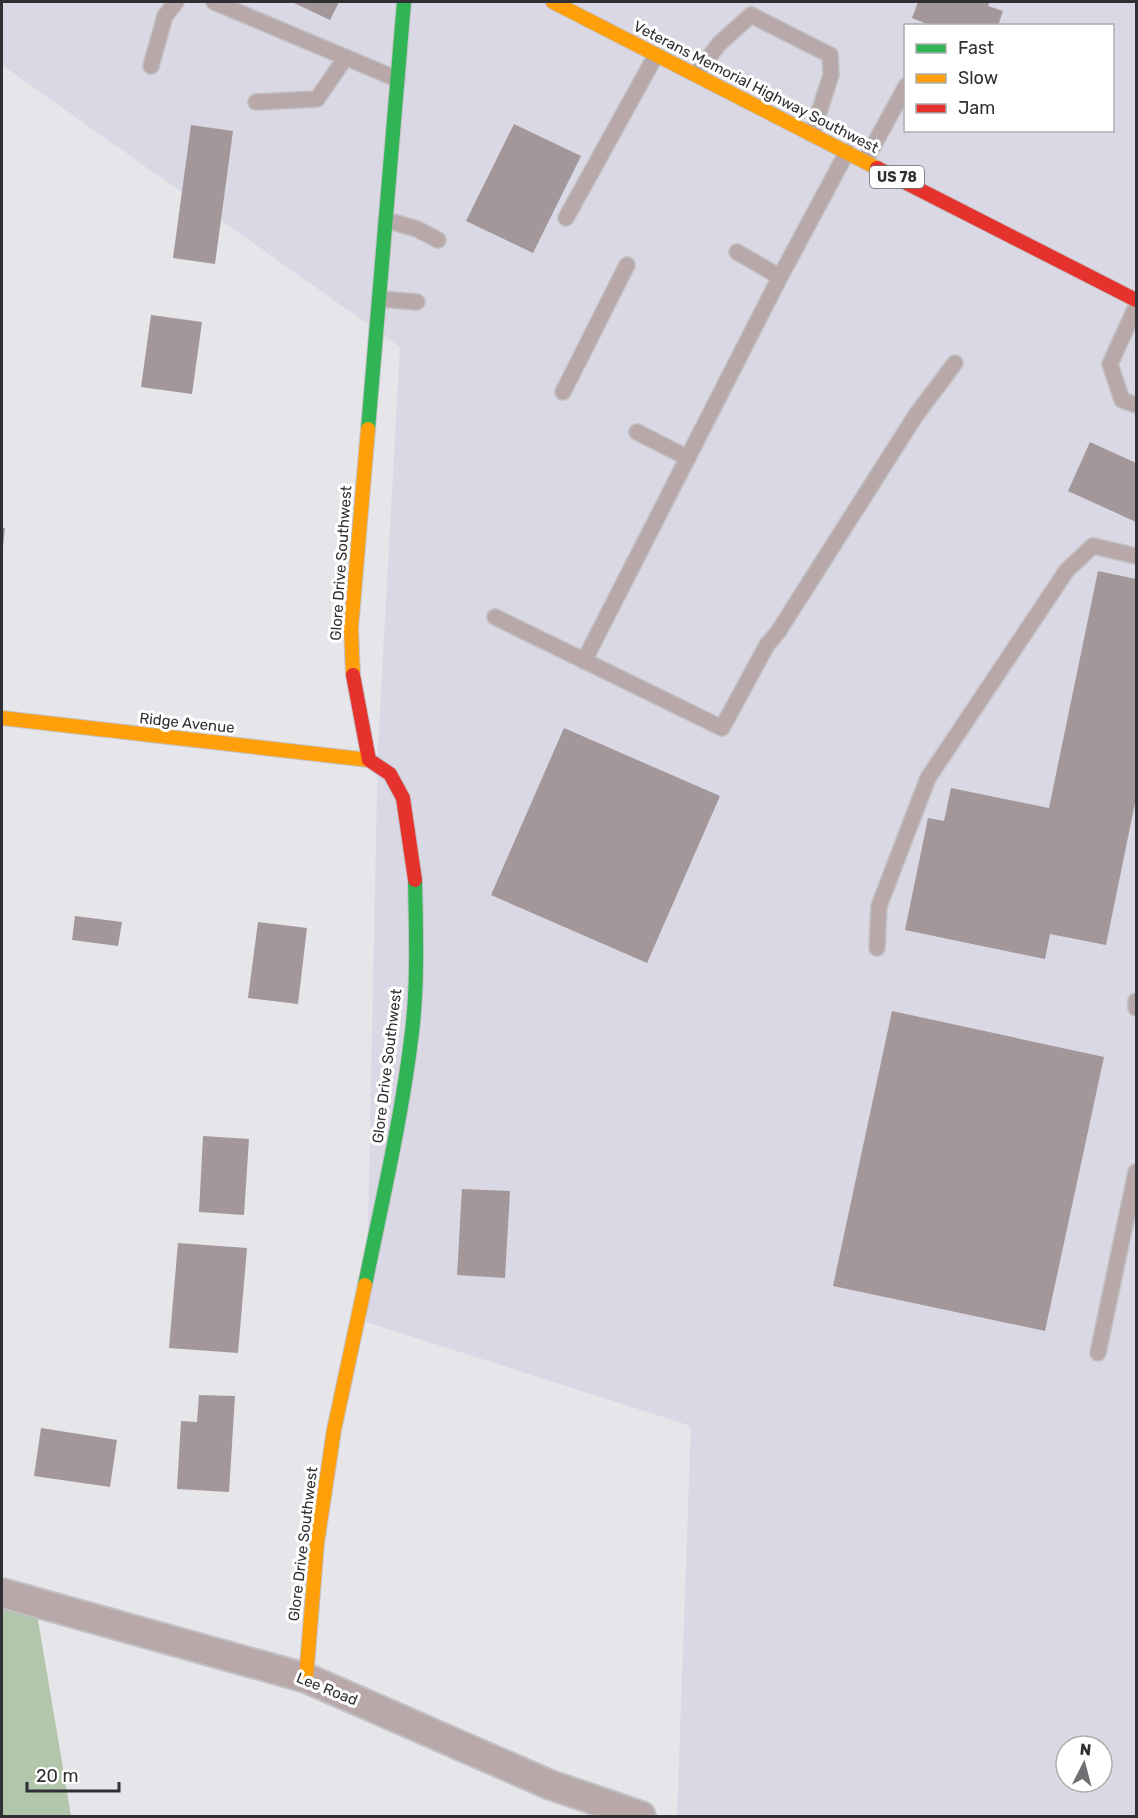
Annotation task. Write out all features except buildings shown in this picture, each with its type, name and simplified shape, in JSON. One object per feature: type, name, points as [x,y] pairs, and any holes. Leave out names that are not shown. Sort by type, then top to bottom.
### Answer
[{"type":"street","name":"Glore Drive Southwest","points":[[306,1678],[317,1543],[334,1430],[395,1142],[412,1031],[416,957],[415,874],[403,798],[390,774],[369,760],[352,673],[351,629],[381,300],[404,2]]},
{"type":"street","name":"Veterans Memorial Highway Southwest","points":[[553,2],[1137,300]]},
{"type":"street","name":"Ridge Avenue","points":[[2,718],[369,760]]},
{"type":"street","name":"Lee Road","points":[[2,1593],[306,1678],[548,1784],[640,1816]]},
{"type":"lane","points":[[151,66],[165,16],[176,2]]},
{"type":"lane","points":[[214,2],[398,79]]},
{"type":"lane","points":[[696,75],[719,44],[751,15],[830,55],[831,75],[812,134]]},
{"type":"lane","points":[[566,218],[656,54]]},
{"type":"lane","points":[[256,102],[317,99],[346,57]]},
{"type":"lane","points":[[865,161],[904,90]]},
{"type":"lane","points":[[584,661],[780,277],[847,152]]},
{"type":"lane","points":[[387,220],[417,229],[438,240]]},
{"type":"lane","points":[[736,252],[780,277]]},
{"type":"lane","points":[[564,392],[627,265]]},
{"type":"lane","points":[[381,300],[417,302]]},
{"type":"lane","points":[[1137,307],[1110,364],[1122,400],[1137,405]]},
{"type":"lane","points":[[495,617],[722,728],[767,645],[778,632],[916,415],[955,363]]},
{"type":"lane","points":[[637,432],[688,458]]},
{"type":"lane","points":[[877,948],[879,906],[928,778],[1067,570],[1093,546],[1137,556]]},
{"type":"lane","points":[[1137,1001],[1137,1008]]},
{"type":"lane","points":[[1098,1353],[1137,1172]]},
{"type":"shaded area","points":[[2,2],[1136,2],[1136,1816],[677,1816],[691,1426],[366,1322],[378,747],[400,347],[2,65]]},
{"type":"green space","points":[[2,1604],[37,1614],[71,1816],[2,1816]]},
{"type":"traffic: fast","points":[[368,429],[404,2]]},
{"type":"traffic: fast","points":[[365,1285],[397,1127],[412,1032],[416,975],[415,880]]},
{"type":"traffic: slow","points":[[553,2],[877,168]]},
{"type":"traffic: slow","points":[[353,675],[351,629],[368,429]]},
{"type":"traffic: slow","points":[[2,718],[369,760]]},
{"type":"traffic: slow","points":[[306,1678],[317,1543],[334,1430],[365,1285]]},
{"type":"traffic: jam","points":[[877,168],[1136,300]]},
{"type":"traffic: jam","points":[[353,675],[369,760],[390,774],[403,798],[415,880]]}]
